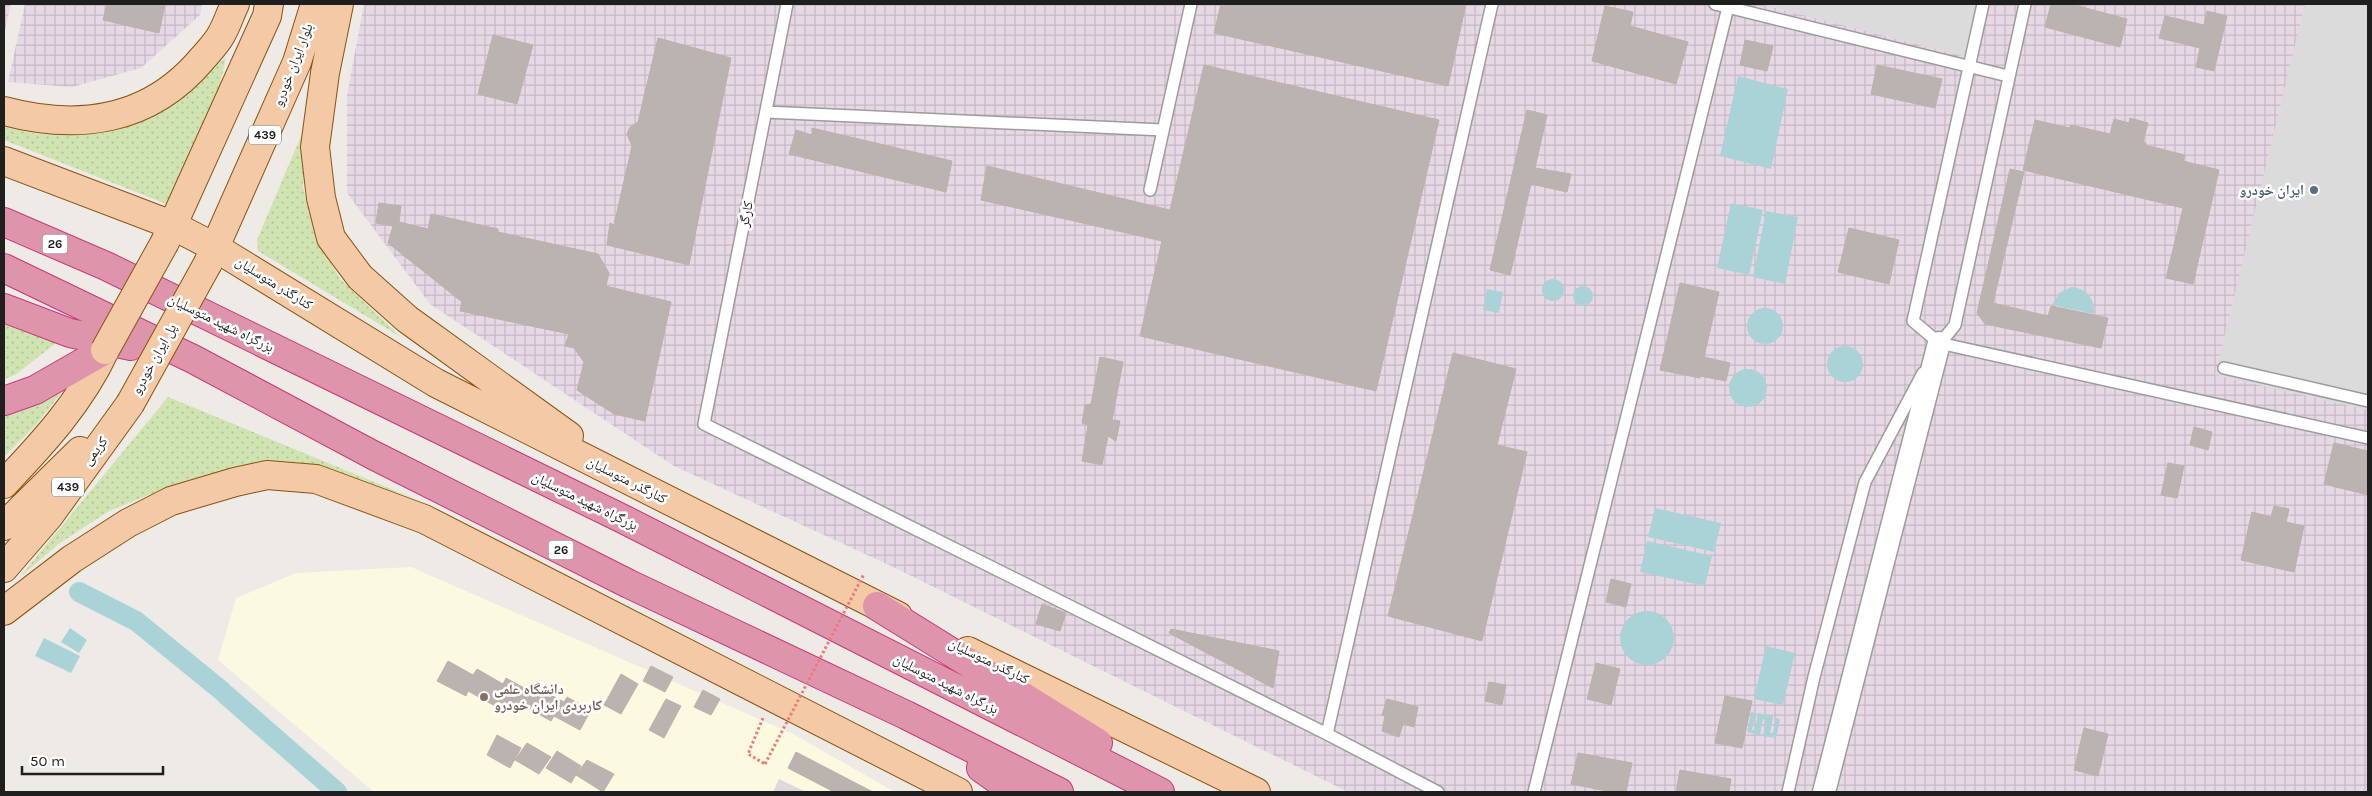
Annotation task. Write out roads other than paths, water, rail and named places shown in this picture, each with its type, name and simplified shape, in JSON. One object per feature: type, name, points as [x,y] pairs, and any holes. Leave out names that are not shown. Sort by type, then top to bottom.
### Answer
[{"type":"highway","name":"بزرگراه شهید متوسلیان","points":[[4,222],[106,266],[623,519],[1160,792]]},
{"type":"highway","name":"26","points":[[4,268],[193,359],[373,455],[628,584],[906,715],[1059,792]]},
{"type":"highway","points":[[4,308],[70,333],[193,359]]},
{"type":"highway","points":[[4,402],[34,390],[105,350]]},
{"type":"highway","points":[[877,606],[1178,792]]},
{"type":"highway","points":[[906,715],[1015,792]]},
{"type":"main road","points":[[4,111],[64,122],[111,117],[142,107],[164,95],[190,73],[220,37],[235,4]]},
{"type":"main road","points":[[4,484],[51,434],[93,376],[105,350],[169,233],[267,16],[269,4]]},
{"type":"main road","name":"بلوار ایران خودرو","points":[[212,255],[297,62],[315,4]]},
{"type":"main road","points":[[339,4],[325,73],[315,147],[321,198],[331,238],[360,277],[408,318],[635,485]]},
{"type":"main road","name":"کنارگذر متوسلیان","points":[[4,161],[169,233],[212,255],[436,383],[877,606],[1256,792]]},
{"type":"main road","name":"پل ایران‌ خودرو","points":[[130,404],[212,255]]},
{"type":"main road","points":[[4,526],[130,404]]},
{"type":"main road","name":"کریمی","points":[[4,568],[49,516],[130,404]]},
{"type":"main road","points":[[4,611],[72,559],[128,523],[171,501],[266,475],[316,479],[424,519],[958,792]]},
{"type":"street","points":[[1824,792],[1939,343]]},
{"type":"lane","name":"کارگر","points":[[787,4],[704,424],[1327,734]]},
{"type":"lane","points":[[1150,190],[1192,4]]},
{"type":"lane","points":[[1438,792],[1327,734],[1492,4]]},
{"type":"lane","points":[[1714,4],[2008,76]]},
{"type":"lane","points":[[1984,4],[1913,321],[1939,343],[2368,438]]},
{"type":"lane","points":[[1788,792],[1814,677],[1865,482],[1939,343],[1955,325],[2025,4]]},
{"type":"lane","points":[[1534,792],[1728,7]]},
{"type":"lane","points":[[766,112],[1163,130]]},
{"type":"lane","points":[[2224,368],[2368,401]]},
{"type":"water","points":[[1738,76],[1788,89],[1771,169],[1720,156]]},
{"type":"water","points":[[1731,203],[1763,210],[1749,275],[1717,268]]},
{"type":"water","points":[[1766,211],[1798,217],[1785,284],[1753,277]]},
{"type":"water","points":[[1553,279],[1563,286],[1564,290],[1557,300],[1553,301],[1543,294],[1542,290],[1549,280]]},
{"type":"water","points":[[1583,286],[1590,289],[1593,296],[1590,303],[1583,306],[1576,303],[1573,296],[1576,289]]},
{"type":"water","points":[[2071,287],[2086,292],[2089,295],[2093,304],[2094,314],[2052,305],[2059,293]]},
{"type":"water","points":[[1487,289],[1503,292],[1499,313],[1483,310]]},
{"type":"water","points":[[1765,308],[1772,309],[1778,313],[1782,319],[1782,333],[1778,339],[1772,343],[1765,344],[1758,343],[1752,339],[1748,333],[1747,326],[1748,319],[1752,313],[1758,309]]},
{"type":"water","points":[[1845,346],[1858,351],[1863,364],[1858,377],[1845,382],[1832,377],[1827,364],[1832,351]]},
{"type":"water","points":[[1748,369],[1761,375],[1767,388],[1761,401],[1748,407],[1735,401],[1729,388],[1735,375]]},
{"type":"water","points":[[1655,508],[1721,523],[1714,552],[1648,537]]},
{"type":"water","points":[[1647,541],[1712,556],[1705,586],[1640,572]]},
{"type":"water","points":[[1647,611],[1657,613],[1666,619],[1672,628],[1674,638],[1672,648],[1666,657],[1657,663],[1647,665],[1637,663],[1628,657],[1622,648],[1620,638],[1622,628],[1628,619],[1637,613]]},
{"type":"water","points":[[70,628],[87,640],[79,653],[61,642]]},
{"type":"water","points":[[44,638],[80,656],[71,673],[35,656]]},
{"type":"water","points":[[1766,646],[1795,653],[1783,705],[1754,699]]},
{"type":"water","points":[[1751,712],[1756,713],[1752,730],[1755,730],[1758,713],[1773,716],[1770,733],[1773,733],[1776,718],[1780,719],[1776,738],[1763,736],[1766,720],[1763,719],[1760,735],[1747,732]]},
{"type":"waterway","points":[[79,592],[136,621],[222,691]]},
{"type":"waterway","points":[[225,694],[337,792]]},
{"type":"place","name":"ایران خودرو","points":[[2314,190]]},
{"type":"place","name":"دانشگاه علمی کاربردی ایران خودرو","points":[[484,697]]}]
